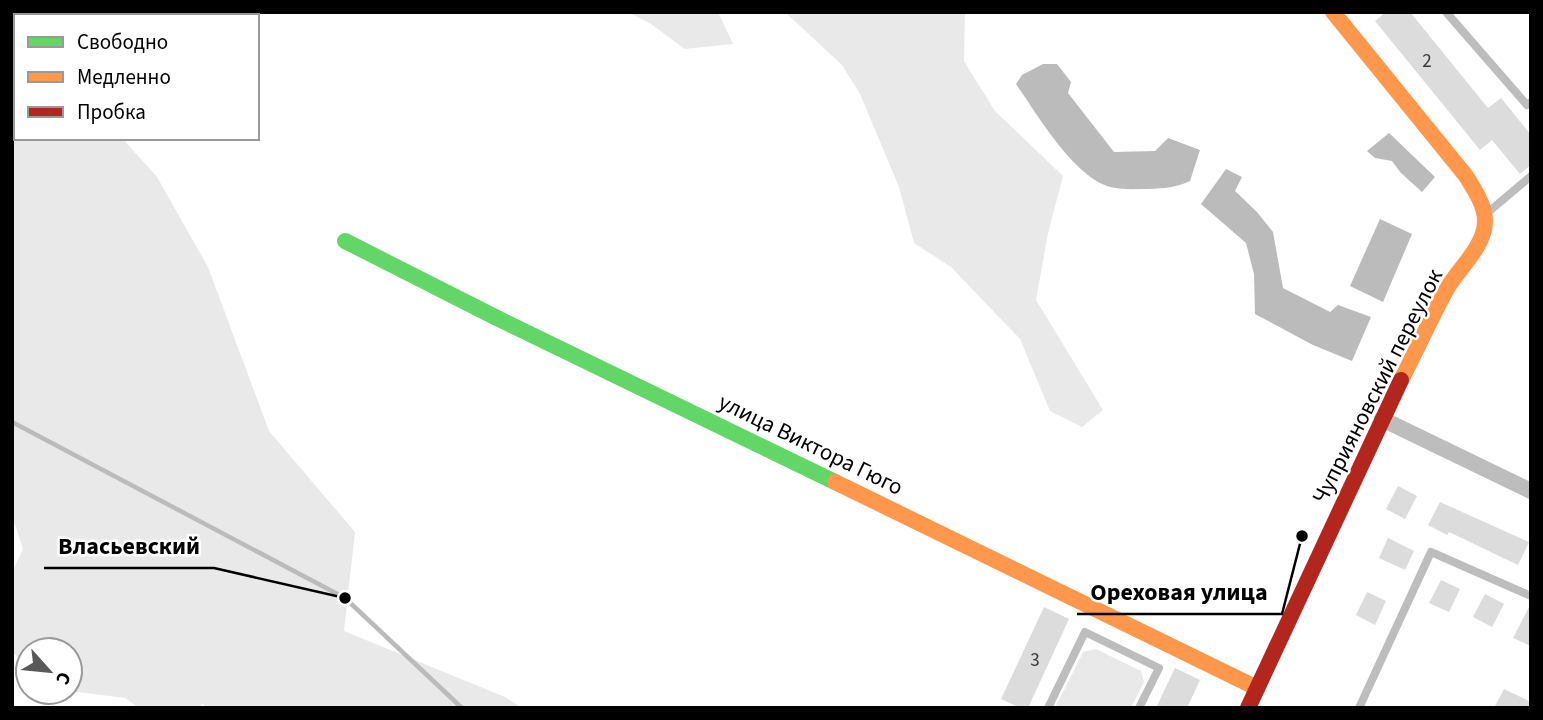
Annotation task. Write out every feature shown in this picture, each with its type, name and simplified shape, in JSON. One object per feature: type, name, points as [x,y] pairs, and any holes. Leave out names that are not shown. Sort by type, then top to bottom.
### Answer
[{"type":"street","points":[[1333,12],[1466,176],[1476,192],[1483,215]]},
{"type":"street","name":"Чуприяновский переулок","points":[[1248,708],[1382,419],[1449,286],[1481,240],[1485,223],[1483,215]]},
{"type":"street","name":"улица Виктора Гюго","points":[[345,241],[495,317],[1257,688]]},
{"type":"street","points":[[1382,419],[1531,491]]},
{"type":"lane","points":[[1446,12],[1527,105],[1531,102]]},
{"type":"lane","points":[[1483,215],[1531,176]]},
{"type":"lane","points":[[1359,708],[1431,552],[1531,596]]},
{"type":"lane","points":[[1048,708],[1085,632],[1159,668],[1139,708]]},
{"type":"shaded area","points":[[47,12],[260,12],[256,14]]},
{"type":"shaded area","points":[[628,12],[718,12],[733,44],[685,49],[651,24]]},
{"type":"shaded area","points":[[785,12],[965,12],[964,61],[995,111],[1063,176],[1048,233],[1036,300],[1103,410],[1082,427],[1050,411],[1020,339],[951,267],[914,243],[899,187],[860,94],[842,65]]},
{"type":"shaded area","points":[[1043,64],[1057,64],[1071,82],[1068,93],[1114,152],[1155,151],[1168,138],[1200,150],[1190,181],[1165,188],[1120,189],[1096,181],[1057,143],[1016,84],[1022,75]]},
{"type":"shaded area","points":[[12,67],[14,140],[124,140],[157,177],[208,267],[269,431],[355,532],[344,631],[505,697],[522,708],[209,708],[202,704],[198,708],[139,708],[125,698],[84,693],[84,636],[14,636],[14,654],[12,652],[12,572],[23,549],[12,516]]},
{"type":"shaded area","points":[[1389,133],[1435,177],[1422,192],[1392,161],[1375,158],[1367,151]]},
{"type":"shaded area","points":[[1226,169],[1242,177],[1235,191],[1273,232],[1283,288],[1330,312],[1338,305],[1371,317],[1352,361],[1313,345],[1255,314],[1254,274],[1246,243],[1201,204]]},
{"type":"shaded area","points":[[1380,219],[1412,234],[1383,302],[1350,286]]},
{"type":"shaded area","points":[[1096,649],[1141,671],[1144,682],[1131,708],[1055,708],[1083,652]]},
{"type":"building","points":[[1386,12],[1410,12],[1488,108],[1501,98],[1531,135],[1531,165],[1520,174],[1492,140],[1480,150],[1375,21]]},
{"type":"building","points":[[1398,486],[1417,496],[1405,519],[1386,509]]},
{"type":"building","points":[[1440,502],[1529,542],[1518,565],[1449,532],[1447,535],[1428,525]]},
{"type":"building","points":[[1388,538],[1414,551],[1405,570],[1379,558]]},
{"type":"building","points":[[1441,580],[1460,589],[1449,612],[1429,603]]},
{"type":"building","points":[[1367,592],[1386,601],[1375,625],[1356,615]]},
{"type":"building","points":[[1485,594],[1504,604],[1492,627],[1473,617]]},
{"type":"building","points":[[1531,603],[1531,646],[1513,638]]},
{"type":"building","points":[[1044,607],[1069,619],[1028,708],[1021,708],[1001,699]]},
{"type":"building","points":[[1175,668],[1200,680],[1187,708],[1156,708]]},
{"type":"building","points":[[1504,689],[1531,702],[1531,708],[1494,708]]},
{"type":"waterway","points":[[12,422],[345,598],[462,708]]},
{"type":"traffic: fast","points":[[345,241],[835,482]]},
{"type":"traffic: slow","points":[[1333,12],[1466,176],[1485,215],[1481,239],[1448,287],[1401,380]]},
{"type":"traffic: slow","points":[[835,482],[1257,688]]},
{"type":"traffic: jam","points":[[1248,708],[1401,380]]},
{"type":"place","name":"Ореховая улица","points":[[1302,536]]},
{"type":"place","name":"Власьевский","points":[[345,598]]}]
